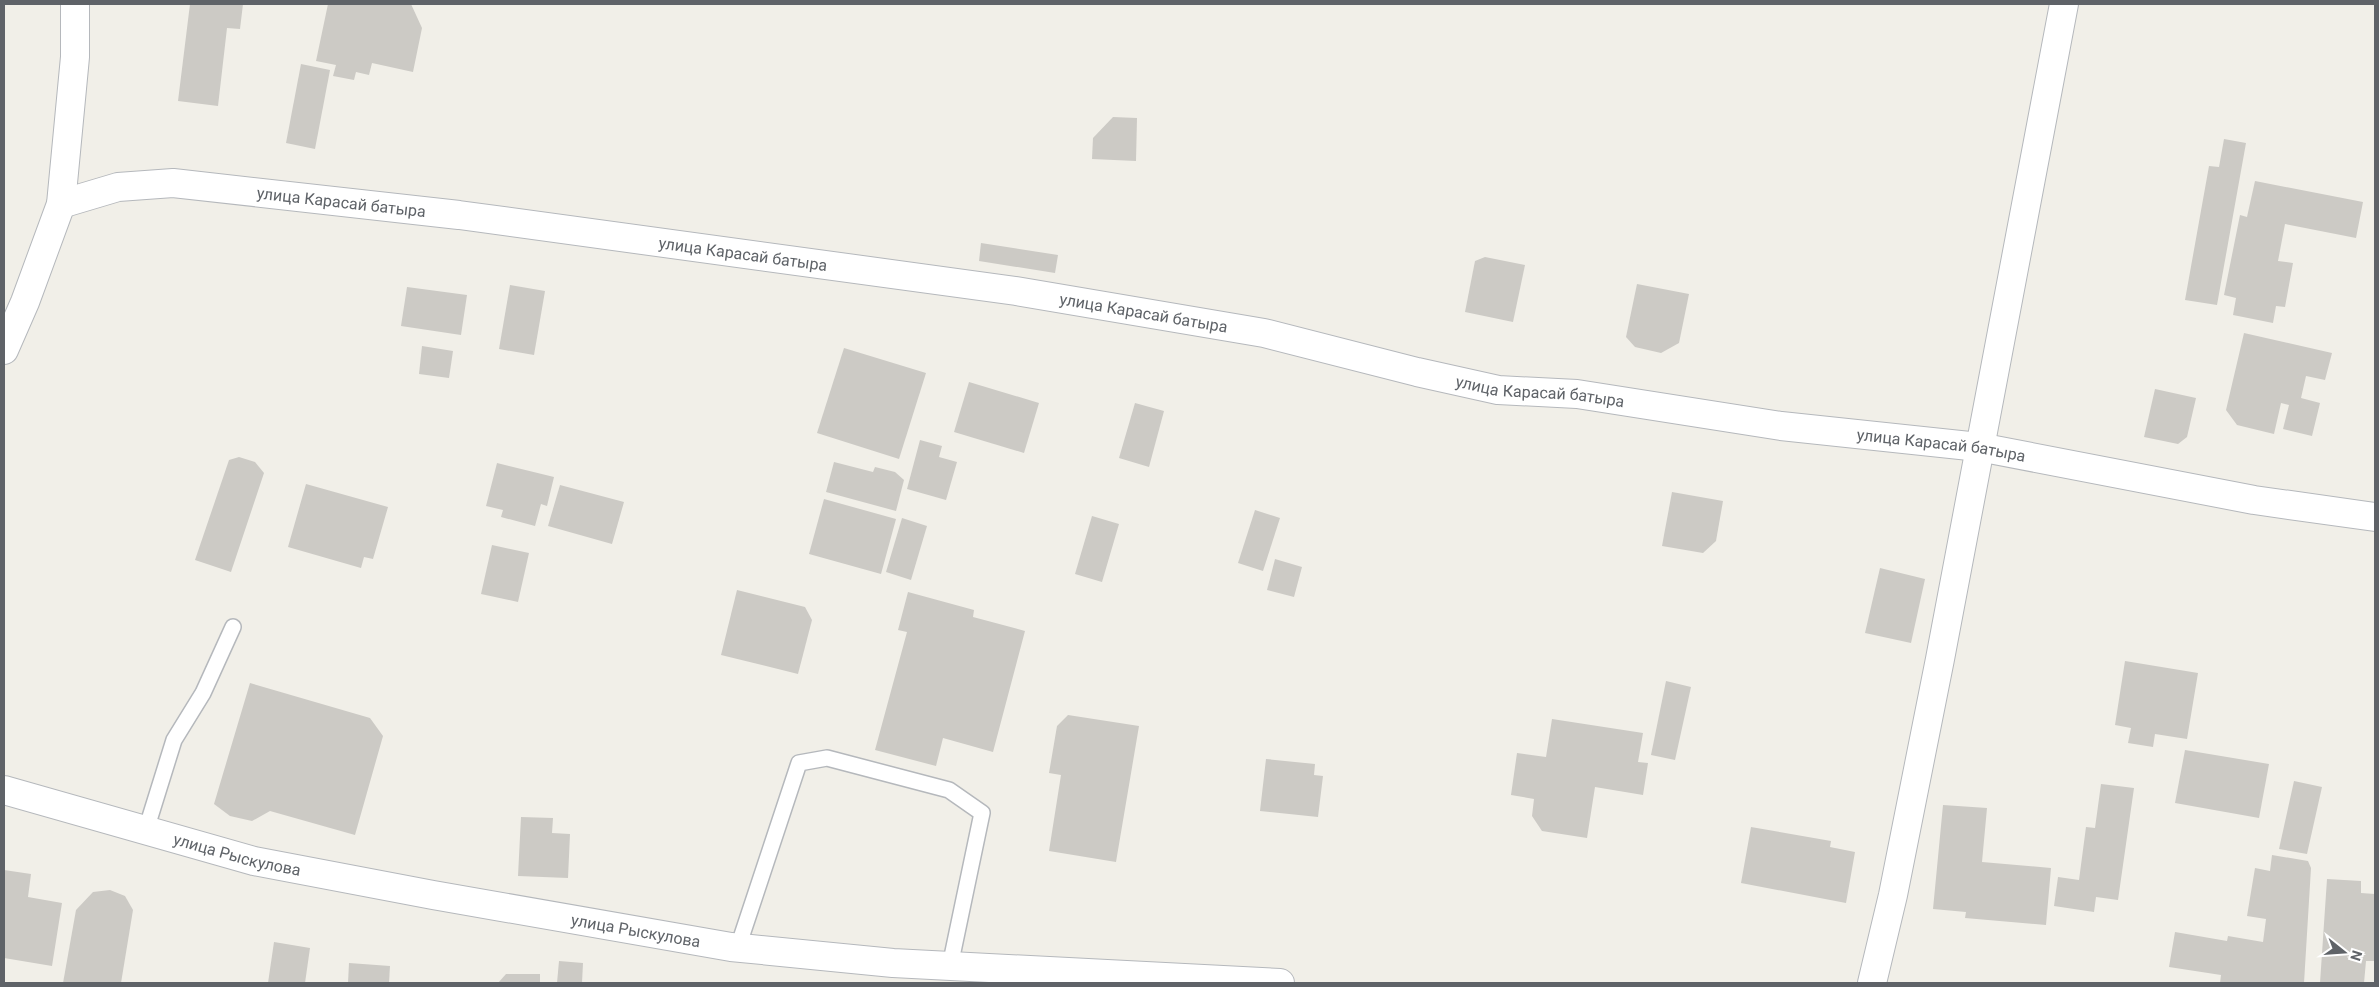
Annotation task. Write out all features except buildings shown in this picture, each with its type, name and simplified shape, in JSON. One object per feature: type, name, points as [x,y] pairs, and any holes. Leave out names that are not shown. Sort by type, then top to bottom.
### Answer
[{"type":"street","points":[[4,350],[25,302],[60,204],[75,57],[75,4]]},
{"type":"street","points":[[1872,983],[1893,894],[1940,659],[2064,4]]},
{"type":"street","name":"улица Карасай батыра","points":[[60,204],[118,187],[173,183],[459,215],[1016,291],[1254,331],[1498,390],[1577,394],[1781,426],[1979,447],[2254,500],[2375,517]]},
{"type":"street","name":"улица Рыскулова","points":[[4,790],[254,861],[433,895],[738,947],[950,966],[1280,983]]},
{"type":"lane","points":[[146,830],[174,740],[203,693],[233,627]]},
{"type":"lane","points":[[738,947],[799,762],[827,758],[949,790],[982,813],[950,966]]}]
